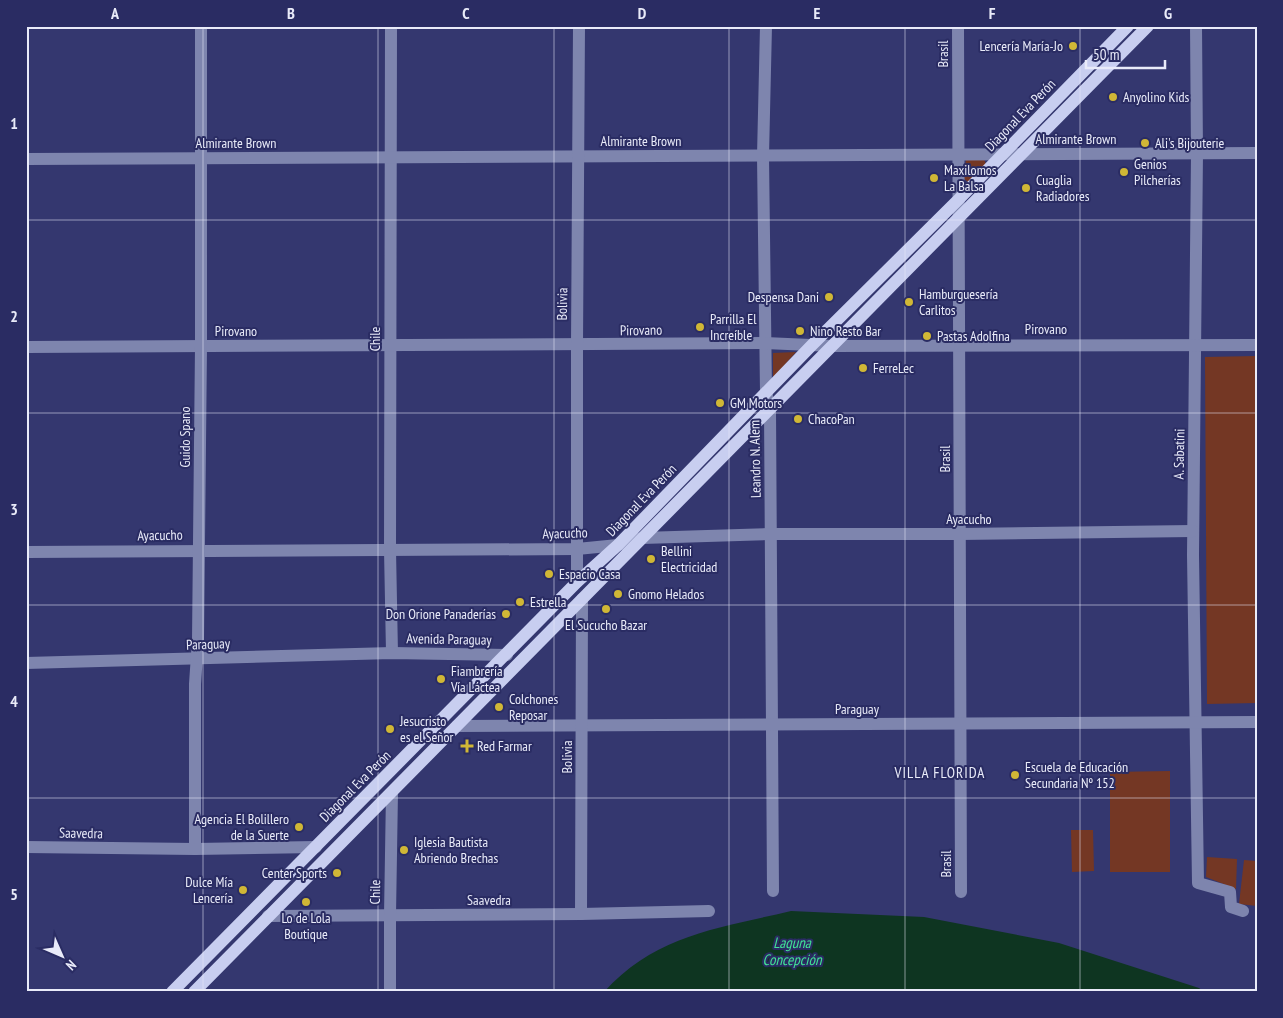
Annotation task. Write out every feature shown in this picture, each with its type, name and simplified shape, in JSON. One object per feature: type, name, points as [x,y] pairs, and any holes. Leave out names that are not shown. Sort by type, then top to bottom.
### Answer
[{"type":"main road","name":"Diagonal Eva Perón","points":[[172,992],[507,655],[577,582],[618,545],[812,345],[959,199],[1128,26]]},
{"type":"main road","name":"Diagonal Eva Perón","points":[[194,992],[205,986],[268,916],[1148,26]]},
{"type":"street","name":"Guido Spano","points":[[195,849],[195,684],[198,659],[201,346],[201,26]]},
{"type":"street","name":"Chile","points":[[391,26],[390,550],[392,653]]},
{"type":"street","name":"Bolivia","points":[[577,582],[576,345],[579,26]]},
{"type":"street","name":"Leandro N. Alem","points":[[766,26],[763,156],[766,392],[770,409],[772,891]]},
{"type":"street","name":"Brasil","points":[[958,26],[961,892]]},
{"type":"street","name":"A. Sabatini","points":[[1196,26],[1197,153],[1193,531],[1198,883],[1230,892],[1231,907],[1243,911]]},
{"type":"street","name":"Almirante Brown","points":[[26,159],[1257,153]]},
{"type":"street","name":"Pirovano","points":[[26,347],[765,344],[833,346],[959,344],[1257,345]]},
{"type":"street","name":"Ayacucho","points":[[26,552],[577,549],[618,545],[642,538],[771,534],[1193,531]]},
{"type":"street","name":"Bolivia","points":[[582,599],[582,914]]},
{"type":"street","name":"Paraguay","points":[[26,663],[392,653]]},
{"type":"street","name":"Avenida Paraguay","points":[[392,653],[507,655]]},
{"type":"street","name":"Paraguay","points":[[457,726],[1257,722]]},
{"type":"street","name":"Chile","points":[[390,992],[392,792]]},
{"type":"street","name":"Saavedra","points":[[26,847],[195,849],[316,847]]},
{"type":"street","name":"Saavedra","points":[[268,916],[709,912]]},
{"type":"shaded area","points":[[984,159],[986,164],[968,182],[963,178],[966,160]]},
{"type":"shaded area","points":[[796,352],[773,378],[773,353]]},
{"type":"shaded area","points":[[1257,356],[1257,703],[1207,704],[1205,357]]},
{"type":"shaded area","points":[[1170,771],[1170,872],[1110,872],[1110,772]]},
{"type":"shaded area","points":[[1071,830],[1093,830],[1094,871],[1072,872]]},
{"type":"shaded area","points":[[1207,857],[1237,859],[1236,889],[1206,877]]},
{"type":"shaded area","points":[[1244,860],[1257,861],[1257,906],[1239,904]]},
{"type":"water","name":"Laguna Concepción","points":[[791,911],[924,917],[1059,943],[1199,988],[1204,992],[604,992],[645,957],[667,945],[714,929]]},
{"type":"place","name":"Lencería María-Jo","points":[[1073,46]]},
{"type":"place","name":"Anyolino Kids","points":[[1113,97]]},
{"type":"place","name":"Ali's Bijouterie","points":[[1145,143]]},
{"type":"place","name":"Genios Pilcherías","points":[[1124,172]]},
{"type":"place","name":"Maxilomos La Balsa","points":[[934,178]]},
{"type":"place","name":"Cuaglia Radiadores","points":[[1026,188]]},
{"type":"place","name":"Despensa Dani","points":[[829,297]]},
{"type":"place","name":"Hamburguesería Carlitos","points":[[909,302]]},
{"type":"place","name":"Parrilla El Increíble","points":[[700,327]]},
{"type":"place","name":"Nino Resto Bar","points":[[800,331]]},
{"type":"place","name":"Pastas Adolfina","points":[[927,336]]},
{"type":"place","name":"FerreLec","points":[[863,368]]},
{"type":"place","name":"GM Motors","points":[[720,403]]},
{"type":"place","name":"ChacoPan","points":[[798,419]]},
{"type":"place","name":"Bellini Electricidad","points":[[651,559]]},
{"type":"place","name":"Espacio Casa","points":[[549,574]]},
{"type":"place","name":"Gnomo Helados","points":[[618,594]]},
{"type":"place","name":"Estrella","points":[[520,602]]},
{"type":"place","name":"El Sucucho Bazar","points":[[606,609]]},
{"type":"place","name":"Don Orione Panaderías","points":[[506,614]]},
{"type":"place","name":"Fiambrería Vía Láctea","points":[[441,679]]},
{"type":"place","name":"Colchones Reposar","points":[[499,707]]},
{"type":"place","name":"Jesucristo es el Señor","points":[[390,729]]},
{"type":"place","name":"Red Farmar","points":[[467,746]]},
{"type":"place","name":"Escuela de Educación Secundaria Nº 152","points":[[1015,775]]},
{"type":"place","name":"Agencia El Bolillero de la Suerte","points":[[299,827]]},
{"type":"place","name":"Iglesia Bautista Abriendo Brechas","points":[[404,850]]},
{"type":"place","name":"Center Sports","points":[[337,873]]},
{"type":"place","name":"Dulce Mía Lencería","points":[[243,890]]},
{"type":"place","name":"Lo de Lola Boutique","points":[[306,902]]},
{"type":"district","name":"VILLA FLORIDA","points":[[940,773]]}]
